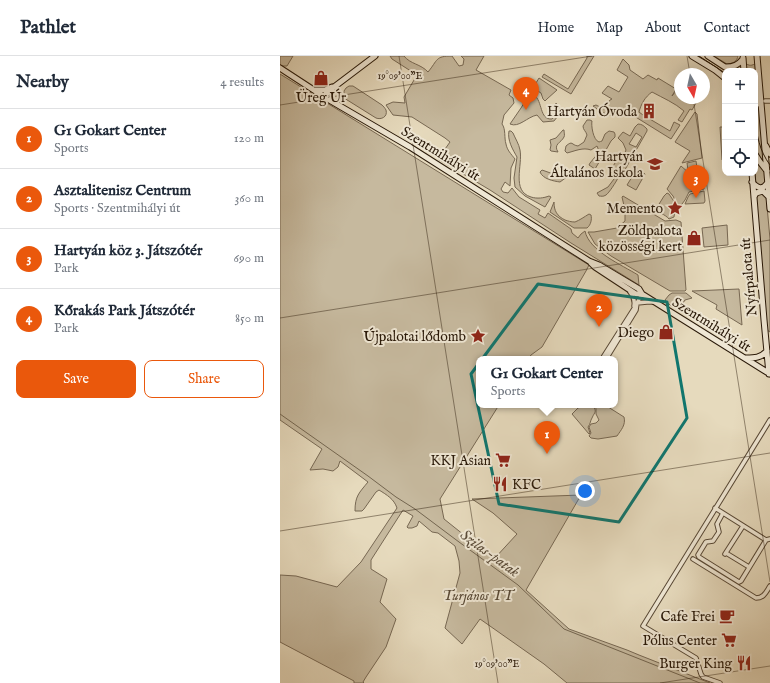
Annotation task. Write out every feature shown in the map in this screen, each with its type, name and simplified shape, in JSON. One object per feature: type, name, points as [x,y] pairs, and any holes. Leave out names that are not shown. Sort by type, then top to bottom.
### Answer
[{"type":"main road","points":[[324,96],[376,56]]},
{"type":"main road","points":[[692,56],[722,76]]},
{"type":"main road","points":[[708,56],[726,68],[737,65],[742,57]]},
{"type":"main road","points":[[757,56],[765,101],[761,111]]},
{"type":"main road","points":[[742,57],[744,68]]},
{"type":"main road","name":"Szentmihályi út","points":[[280,68],[414,150],[589,261],[599,265],[639,289],[642,294],[770,374]]},
{"type":"main road","points":[[314,90],[325,90],[334,87]]},
{"type":"main road","points":[[758,104],[761,111],[768,173],[770,209]]},
{"type":"main road","points":[[764,138],[770,154]]},
{"type":"main road","points":[[758,159],[768,173]]},
{"type":"main road","name":"Nyírpalota út","points":[[752,176],[764,326],[770,374]]},
{"type":"main road","points":[[752,182],[760,188],[765,186],[768,182]]},
{"type":"main road","points":[[754,198],[756,193],[761,191],[764,191],[770,196]]},
{"type":"main road","name":"Szentmihályi út","points":[[589,261],[595,267],[636,294],[642,294]]},
{"type":"main road","points":[[764,326],[770,333]]},
{"type":"main road","points":[[745,358],[759,357],[767,351]]},
{"type":"street","points":[[628,289],[634,297],[634,308]]},
{"type":"street","points":[[608,356],[636,310],[642,294]]},
{"type":"street","points":[[604,356],[638,303],[656,303]]},
{"type":"street","name":"Nyírpalota út","points":[[770,374],[770,379]]},
{"type":"street","points":[[720,683],[703,677],[696,658],[643,626],[769,422],[770,417]]},
{"type":"street","points":[[715,508],[768,539],[739,582],[698,555],[706,542],[713,541],[719,532],[717,524],[723,513]]},
{"type":"street","points":[[744,526],[726,553],[749,567]]},
{"type":"street","points":[[693,559],[756,598],[763,596],[770,586]]},
{"type":"highlighted area","points":[[538,284],[667,302],[687,418],[619,522],[499,504],[471,374]]},
{"type":"green space","points":[[280,56],[293,56],[287,66],[282,66],[280,65]]},
{"type":"green space","points":[[390,56],[404,56],[409,61],[422,67],[428,72],[437,60],[442,57],[452,56],[459,66],[463,65],[464,59],[461,56],[484,56],[476,70],[511,90],[509,95],[513,98],[514,103],[504,115],[502,124],[504,128],[505,142],[509,152],[515,159],[511,168],[510,186],[505,182],[501,189],[503,192],[508,193],[512,188],[519,197],[540,210],[538,214],[545,218],[548,213],[571,229],[572,233],[578,238],[585,231],[588,238],[599,251],[638,275],[639,285],[490,190],[438,159],[450,142],[412,117],[393,115],[386,105],[393,102],[405,103],[404,97],[417,75],[392,59]]},
{"type":"green space","points":[[587,56],[594,56],[571,94],[542,77],[544,74],[568,89]]},
{"type":"green space","points":[[714,56],[738,56],[734,62],[727,64]]},
{"type":"green space","points":[[623,59],[629,65],[630,70],[643,79],[648,75],[657,80],[658,78],[674,88],[672,96],[674,94],[674,104],[695,104],[692,110],[690,109],[682,122],[678,120],[684,111],[652,92],[647,96],[639,112],[670,131],[674,122],[680,125],[671,139],[634,116],[624,112],[614,111],[613,116],[601,112],[593,106],[596,105],[604,109],[612,99],[602,93],[608,86],[619,92],[628,77],[617,70]]},
{"type":"green space","points":[[745,63],[748,65],[753,65],[756,63],[756,68],[745,68]]},
{"type":"green space","name":"Turjános TT","points":[[280,74],[589,265],[542,347],[530,356],[476,356],[476,408],[497,408],[440,499],[444,519],[494,559],[517,534],[493,513],[472,499],[581,495],[526,590],[569,629],[710,683],[567,683],[544,664],[480,619],[462,644],[445,628],[460,573],[459,561],[455,546],[438,533],[432,532],[419,521],[417,526],[408,528],[407,527],[413,516],[403,510],[371,560],[371,569],[387,579],[380,602],[396,619],[386,647],[366,677],[363,682],[364,683],[354,683],[354,681],[280,642],[280,575],[296,576],[337,587],[361,562],[397,508],[392,500],[379,490],[362,511],[355,511],[358,495],[368,482],[340,461],[338,467],[333,471],[323,469],[310,470],[322,449],[280,420]]},
{"type":"green space","points":[[539,78],[557,90],[545,101],[541,93],[536,90],[533,93],[539,101],[545,117],[552,119],[556,114],[552,109],[556,103],[561,112],[554,121],[543,122],[537,115],[517,125],[510,124],[521,108]]},
{"type":"green space","points":[[758,83],[760,103],[758,99]]},
{"type":"green space","points":[[349,86],[353,86],[382,105],[386,110],[385,116],[378,119],[344,98],[344,91]]},
{"type":"green space","points":[[758,104],[760,108],[765,167],[758,156]]},
{"type":"green space","points":[[695,112],[697,114],[702,158],[682,163],[690,151],[675,142]]},
{"type":"green space","points":[[587,120],[592,121],[594,136],[599,142],[602,141],[605,134],[609,131],[614,132],[615,134],[615,137],[611,141],[595,169],[589,165],[599,151],[597,146],[591,150],[582,149],[567,153],[565,151],[566,146],[570,143],[578,146],[584,142],[587,135],[583,129],[583,126]]},
{"type":"green space","points":[[638,124],[641,124],[647,129],[647,131],[622,175],[614,176],[609,173],[621,153],[624,155],[626,150],[623,143],[618,138],[623,132],[630,136]],"holes":[[[636,133],[642,137],[636,147],[629,144]]]},
{"type":"green space","points":[[720,127],[722,127],[722,160]]},
{"type":"green space","points":[[563,130],[563,139],[556,147],[558,152],[551,151],[550,140],[556,138]]},
{"type":"green space","points":[[509,131],[513,133],[520,150],[521,156],[519,177],[521,189],[525,194],[533,198],[551,197],[545,207],[525,196],[515,187],[514,178],[517,157],[512,148]]},
{"type":"green space","points":[[696,161],[698,175],[695,176],[688,170],[687,163]]},
{"type":"green space","points":[[758,161],[765,171],[767,183],[765,186],[756,185],[755,176],[758,176]]},
{"type":"green space","points":[[681,166],[697,180],[703,180],[704,189],[689,192],[679,208],[673,196],[667,189]]},
{"type":"green space","points":[[637,169],[645,174],[636,190],[627,185]]},
{"type":"green space","points":[[542,170],[559,176],[571,174],[560,182],[546,178],[540,172]]},
{"type":"green space","points":[[616,177],[618,178],[607,194],[604,196],[599,196],[597,193],[608,187]]},
{"type":"green space","points":[[704,191],[704,203],[685,204],[690,194]]},
{"type":"green space","points":[[760,192],[766,195],[770,239],[770,332],[767,330],[755,198]]},
{"type":"green space","points":[[667,193],[675,203],[674,217],[669,219],[656,209]]},
{"type":"green space","points":[[623,196],[665,221],[676,220],[681,222],[685,291],[670,291],[611,256],[595,244],[588,232],[617,228],[625,221]]},
{"type":"green space","points":[[554,202],[556,213],[565,220],[575,222],[589,214],[591,215],[591,220],[587,228],[574,228],[550,212]]},
{"type":"green space","points":[[727,225],[728,245],[704,247],[702,228]]},
{"type":"green space","points":[[739,289],[742,325],[716,309],[717,305],[692,291]]},
{"type":"green space","points":[[672,293],[686,293],[692,298],[685,300],[683,303],[684,311],[671,306],[665,300]]},
{"type":"green space","points":[[578,408],[594,408],[595,413],[588,427],[589,434],[572,414]]},
{"type":"green space","points":[[610,408],[624,417],[624,425],[617,436],[598,439],[591,438],[589,436],[591,433],[589,427],[591,424],[596,423],[599,420],[596,414],[596,409]]},
{"type":"waterway","name":"Szilas-patak","points":[[280,414],[415,509],[518,585],[564,629],[700,683]]},
{"type":"tram line","points":[[699,56],[722,71]]},
{"type":"tram line","points":[[758,137],[763,154],[770,165]]},
{"type":"place","name":"Üreg Úr","points":[[321,78]]},
{"type":"place","name":"Kőrakás Park Játszótér","points":[[526,110]]},
{"type":"place","name":"Hartyán Óvoda","points":[[649,111]]},
{"type":"place","name":"Hartyán Általános Iskola","points":[[655,164]]},
{"type":"place","name":"Hartyán köz 3. Játszótér","points":[[696,198]]},
{"type":"place","name":"Memento","points":[[675,208]]},
{"type":"place","name":"Zöldpalota közösségi kert","points":[[694,238]]},
{"type":"place","name":"Asztalitenisz Centrum","points":[[599,327]]},
{"type":"place","name":"Diego","points":[[666,332]]},
{"type":"place","name":"Újpalotai lődomb","points":[[478,336]]},
{"type":"place","name":"G1 Gokart Center","points":[[547,454]]},
{"type":"place","name":"KKJ Asian","points":[[503,460]]},
{"type":"place","name":"KFC","points":[[500,484]]},
{"type":"place","name":"Cafe Frei","points":[[727,616]]},
{"type":"place","name":"Pólus Center","points":[[729,640]]},
{"type":"place","name":"Burger King","points":[[744,663]]}]
